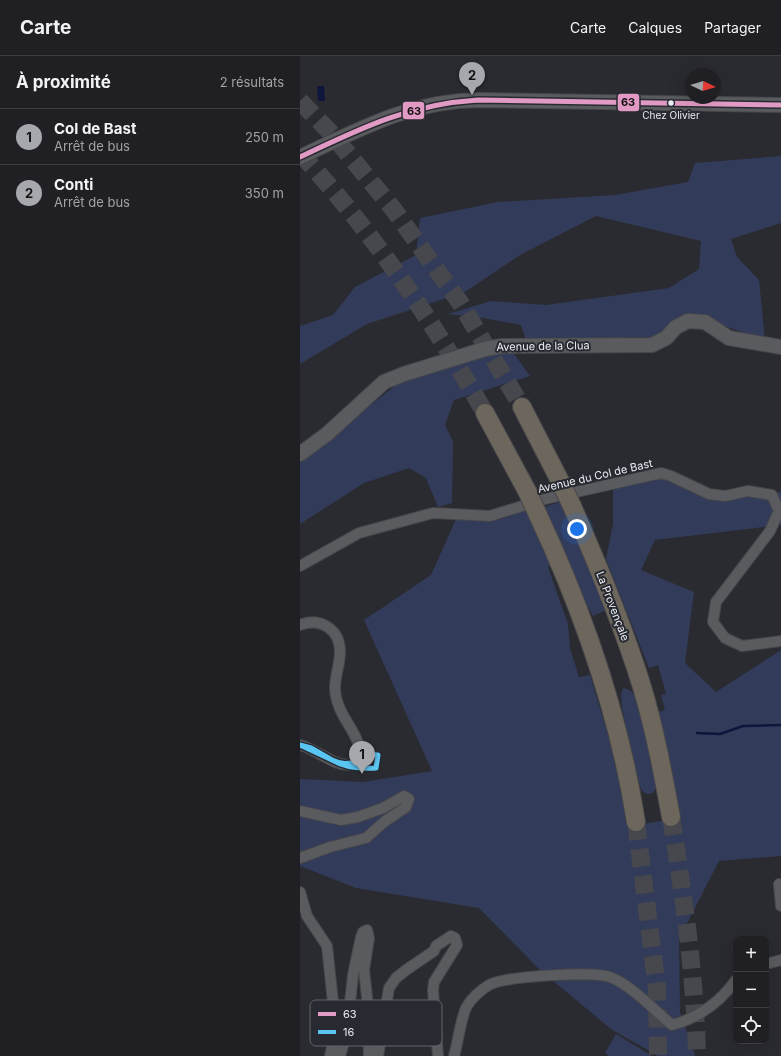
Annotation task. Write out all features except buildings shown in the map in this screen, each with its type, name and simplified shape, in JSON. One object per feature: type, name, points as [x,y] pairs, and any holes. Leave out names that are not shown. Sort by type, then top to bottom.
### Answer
[{"type":"highway","name":"La Provençale","points":[[522,406],[572,506],[612,602],[642,688],[654,730],[671,818]]},
{"type":"highway","points":[[485,413],[527,491],[574,596],[597,659],[620,737],[629,776],[636,822]]},
{"type":"street","points":[[300,157],[385,117],[446,102],[464,100],[781,105]]},
{"type":"street","name":"Avenue de la Clua","points":[[300,454],[327,434],[384,382],[404,374],[485,349],[502,346],[652,345],[666,338],[676,327],[688,321],[705,322],[729,338],[781,347]]},
{"type":"street","name":"Avenue du Col de Bast","points":[[300,566],[359,533],[433,513],[490,516],[545,499],[661,473],[671,476],[709,494],[725,496],[748,491],[772,495],[779,511],[770,531],[716,602],[713,622],[725,638],[742,646],[781,641]]},
{"type":"street","points":[[300,625],[320,622],[332,629],[338,640],[340,650],[335,682],[336,699],[360,750],[357,762],[348,766],[338,763],[314,749],[300,745]]},
{"type":"street","points":[[300,811],[341,820],[358,817],[383,808],[400,797],[404,796],[409,798],[406,807],[384,822],[366,838],[330,847],[300,858]]},
{"type":"street","points":[[778,884],[781,906]]},
{"type":"street","points":[[300,892],[307,916],[327,946],[333,1000]]},
{"type":"street","points":[[350,1000],[353,975],[361,937],[363,932],[367,930],[369,938],[364,970],[367,1000]]},
{"type":"street","points":[[387,1000],[389,988],[396,978],[434,951],[436,946],[451,936],[455,938],[457,945],[434,982],[434,1000]]},
{"type":"street","points":[[769,963],[781,960]]},
{"type":"street","points":[[454,1056],[466,1007],[474,997],[489,985],[499,982],[543,975],[608,976],[622,983],[672,1025],[690,1020],[713,1005],[733,983]]},
{"type":"street","points":[[330,1056],[332,1046]]},
{"type":"street","points":[[338,1056],[341,1054],[343,1046]]},
{"type":"street","points":[[369,1046],[369,1056]]},
{"type":"street","points":[[378,1056],[380,1046]]},
{"type":"street","points":[[437,1046],[438,1056]]},
{"type":"shaded area","points":[[317,86],[324,86],[325,101],[318,101]]},
{"type":"shaded area","points":[[781,156],[781,223],[731,239],[737,257],[759,280],[765,340],[719,324],[702,315],[659,337],[526,340],[521,325],[483,318],[448,314],[491,301],[546,305],[669,288],[699,269],[701,241],[596,216],[520,255],[465,292],[367,324],[300,364],[300,326],[333,315],[355,287],[416,255],[420,218],[498,202],[615,195],[688,182],[695,163]]},
{"type":"shaded area","points":[[499,349],[512,351],[530,376],[454,400],[445,425],[453,441],[452,503],[438,507],[426,478],[409,468],[364,483],[300,524],[300,458],[404,379]]},
{"type":"shaded area","points":[[660,478],[672,481],[703,496],[722,498],[781,492],[781,525],[655,540],[641,570],[694,592],[685,663],[716,692],[781,650],[781,856],[719,861],[679,939],[680,1012],[695,1056],[658,1056],[611,1029],[540,970],[479,908],[356,888],[300,866],[300,779],[363,782],[432,771],[364,620],[431,575],[457,517],[477,520],[492,520],[507,517],[527,509],[552,565],[548,567],[568,624],[570,648],[579,677],[590,675],[609,739],[629,826],[681,818],[658,712],[665,710],[661,695],[666,694],[658,665],[649,668],[606,559],[613,524],[613,489]]},
{"type":"shaded area","points":[[561,502],[581,545],[606,610],[593,616],[576,584],[543,507]]},
{"type":"shaded area","points":[[623,688],[629,690],[635,695],[643,716],[658,784],[653,793],[645,793],[640,787],[622,708],[621,694]]},
{"type":"shaded area","points":[[616,1034],[652,1056],[609,1056],[605,1053]]},
{"type":"waterway","points":[[697,733],[720,734],[743,726],[781,725]]},
{"type":"tunnel","points":[[300,101],[330,132],[394,210],[461,304],[522,407]]},
{"type":"tunnel","points":[[300,153],[327,183],[377,245],[444,344],[485,413]]},
{"type":"tunnel","points":[[671,817],[688,936],[694,996],[697,1056]]},
{"type":"tunnel","points":[[636,822],[657,988],[658,1056]]},
{"type":"transit line","name":"63","points":[[300,157],[344,136],[386,119],[408,112],[453,102],[478,100],[781,105]]},
{"type":"transit line","name":"16","points":[[300,745],[311,748],[332,760],[300,745]]},
{"type":"transit line","name":"16","points":[[360,754],[378,755],[376,768],[354,767],[343,765],[332,760],[341,763],[351,763],[357,761],[360,754]]},
{"type":"place","name":"Conti","points":[[472,95]]},
{"type":"place","name":"Chez Olivier","points":[[671,103]]},
{"type":"place","name":"Col de Bast","points":[[362,774]]}]
